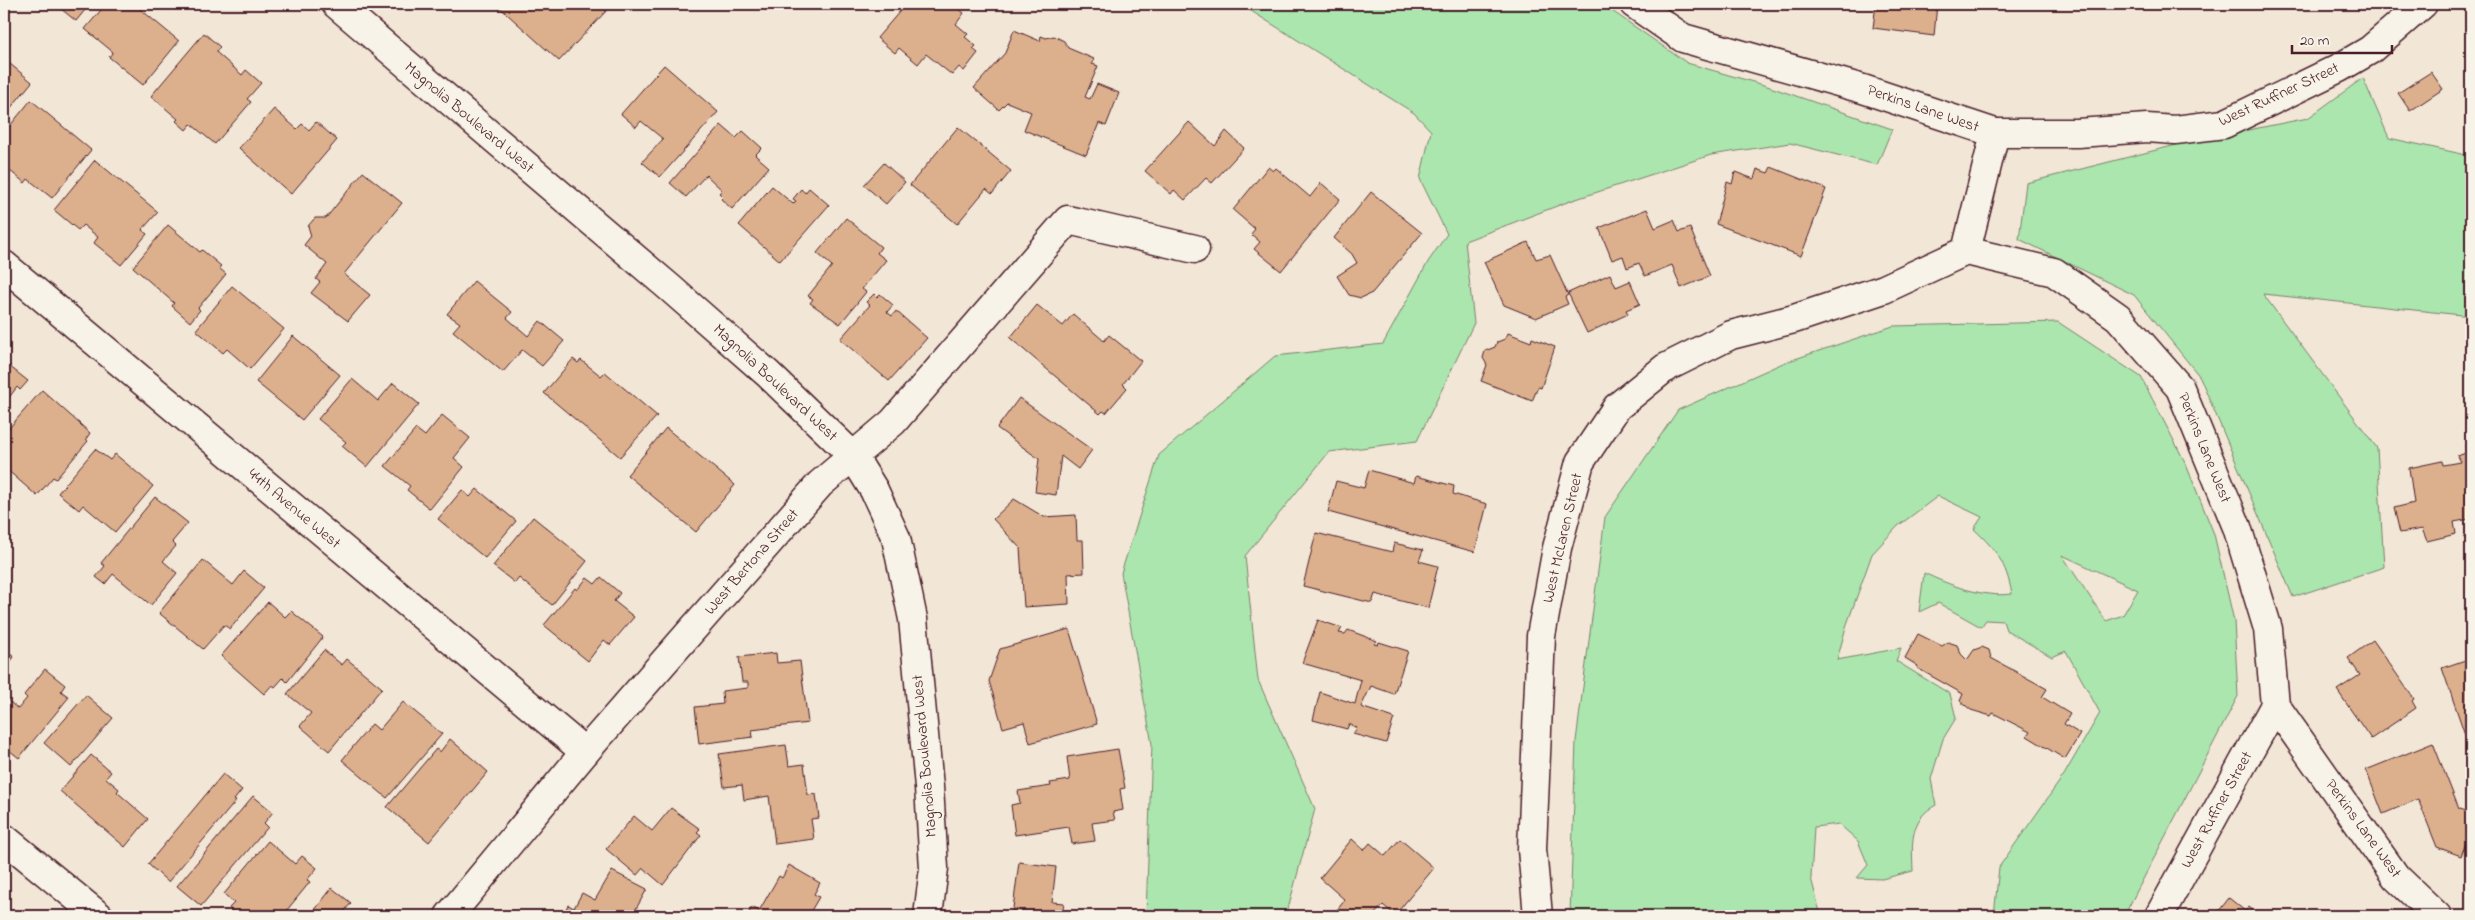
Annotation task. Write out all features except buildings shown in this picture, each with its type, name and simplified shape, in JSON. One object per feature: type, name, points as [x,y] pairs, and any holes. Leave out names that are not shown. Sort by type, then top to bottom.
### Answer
[{"type":"street","name":"Magnolia Boulevard West","points":[[336,4],[768,374],[853,456],[874,490],[896,538],[913,619],[929,787],[934,868],[928,916]]},
{"type":"street","name":"Perkins Lane West","points":[[1634,4],[1683,38],[1863,89],[1995,133],[1966,251],[2054,272],[2118,317],[2180,388],[2236,526],[2265,620],[2275,705],[2396,877],[2436,916]]},
{"type":"street","name":"West Ruffner Street","points":[[1995,133],[2078,133],[2147,128],[2175,130],[2224,124],[2339,68],[2370,50],[2423,4]]},
{"type":"street","name":"West Bertona Street","points":[[449,916],[585,752],[820,484],[893,422],[1068,220],[1195,249]]},
{"type":"street","name":"West McLaren Street","points":[[1538,916],[1532,849],[1541,636],[1557,548],[1580,462],[1617,407],[1665,368],[1731,335],[1794,319],[1884,290],[1966,251]]},
{"type":"street","name":"44th Avenue West","points":[[4,265],[585,752]]},
{"type":"street","name":"West Ruffner Street","points":[[2160,916],[2275,705]]},
{"type":"street","points":[[4,838],[99,916]]},
{"type":"green space","points":[[1240,4],[1602,4],[1687,63],[1767,86],[1892,129],[1877,165],[1790,143],[1711,155],[1570,201],[1465,241],[1474,323],[1417,441],[1329,452],[1245,556],[1258,680],[1315,809],[1286,916],[1146,916],[1152,744],[1121,573],[1159,455],[1275,356],[1383,344],[1428,262],[1447,234],[1420,179],[1431,131],[1414,113]]},
{"type":"green space","points":[[2363,78],[2389,138],[2471,156],[2471,316],[2263,294],[2377,448],[2384,567],[2293,597],[2200,377],[2134,295],[2019,239],[2026,183],[2184,143],[2308,118]]},
{"type":"green space","points":[[2058,322],[2141,377],[2185,462],[2214,534],[2234,621],[2238,696],[2124,916],[1994,916],[1999,867],[2064,775],[2100,713],[2066,651],[2052,657],[2006,630],[2003,621],[1986,620],[1981,627],[1938,603],[1919,612],[1924,573],[1966,590],[2001,595],[2012,594],[2007,574],[1995,551],[1974,529],[1982,517],[1938,496],[1898,526],[1872,554],[1846,627],[1837,660],[1901,648],[1896,661],[1950,694],[1956,718],[1943,739],[1931,779],[1936,805],[1921,817],[1914,833],[1912,851],[1913,871],[1882,879],[1857,878],[1868,865],[1858,841],[1839,824],[1814,827],[1811,878],[1821,916],[1570,916],[1576,741],[1605,517],[1678,410],[1783,363],[1893,326]],"holes":[[[2062,555],[2138,590],[2123,615],[2106,621]]]}]
